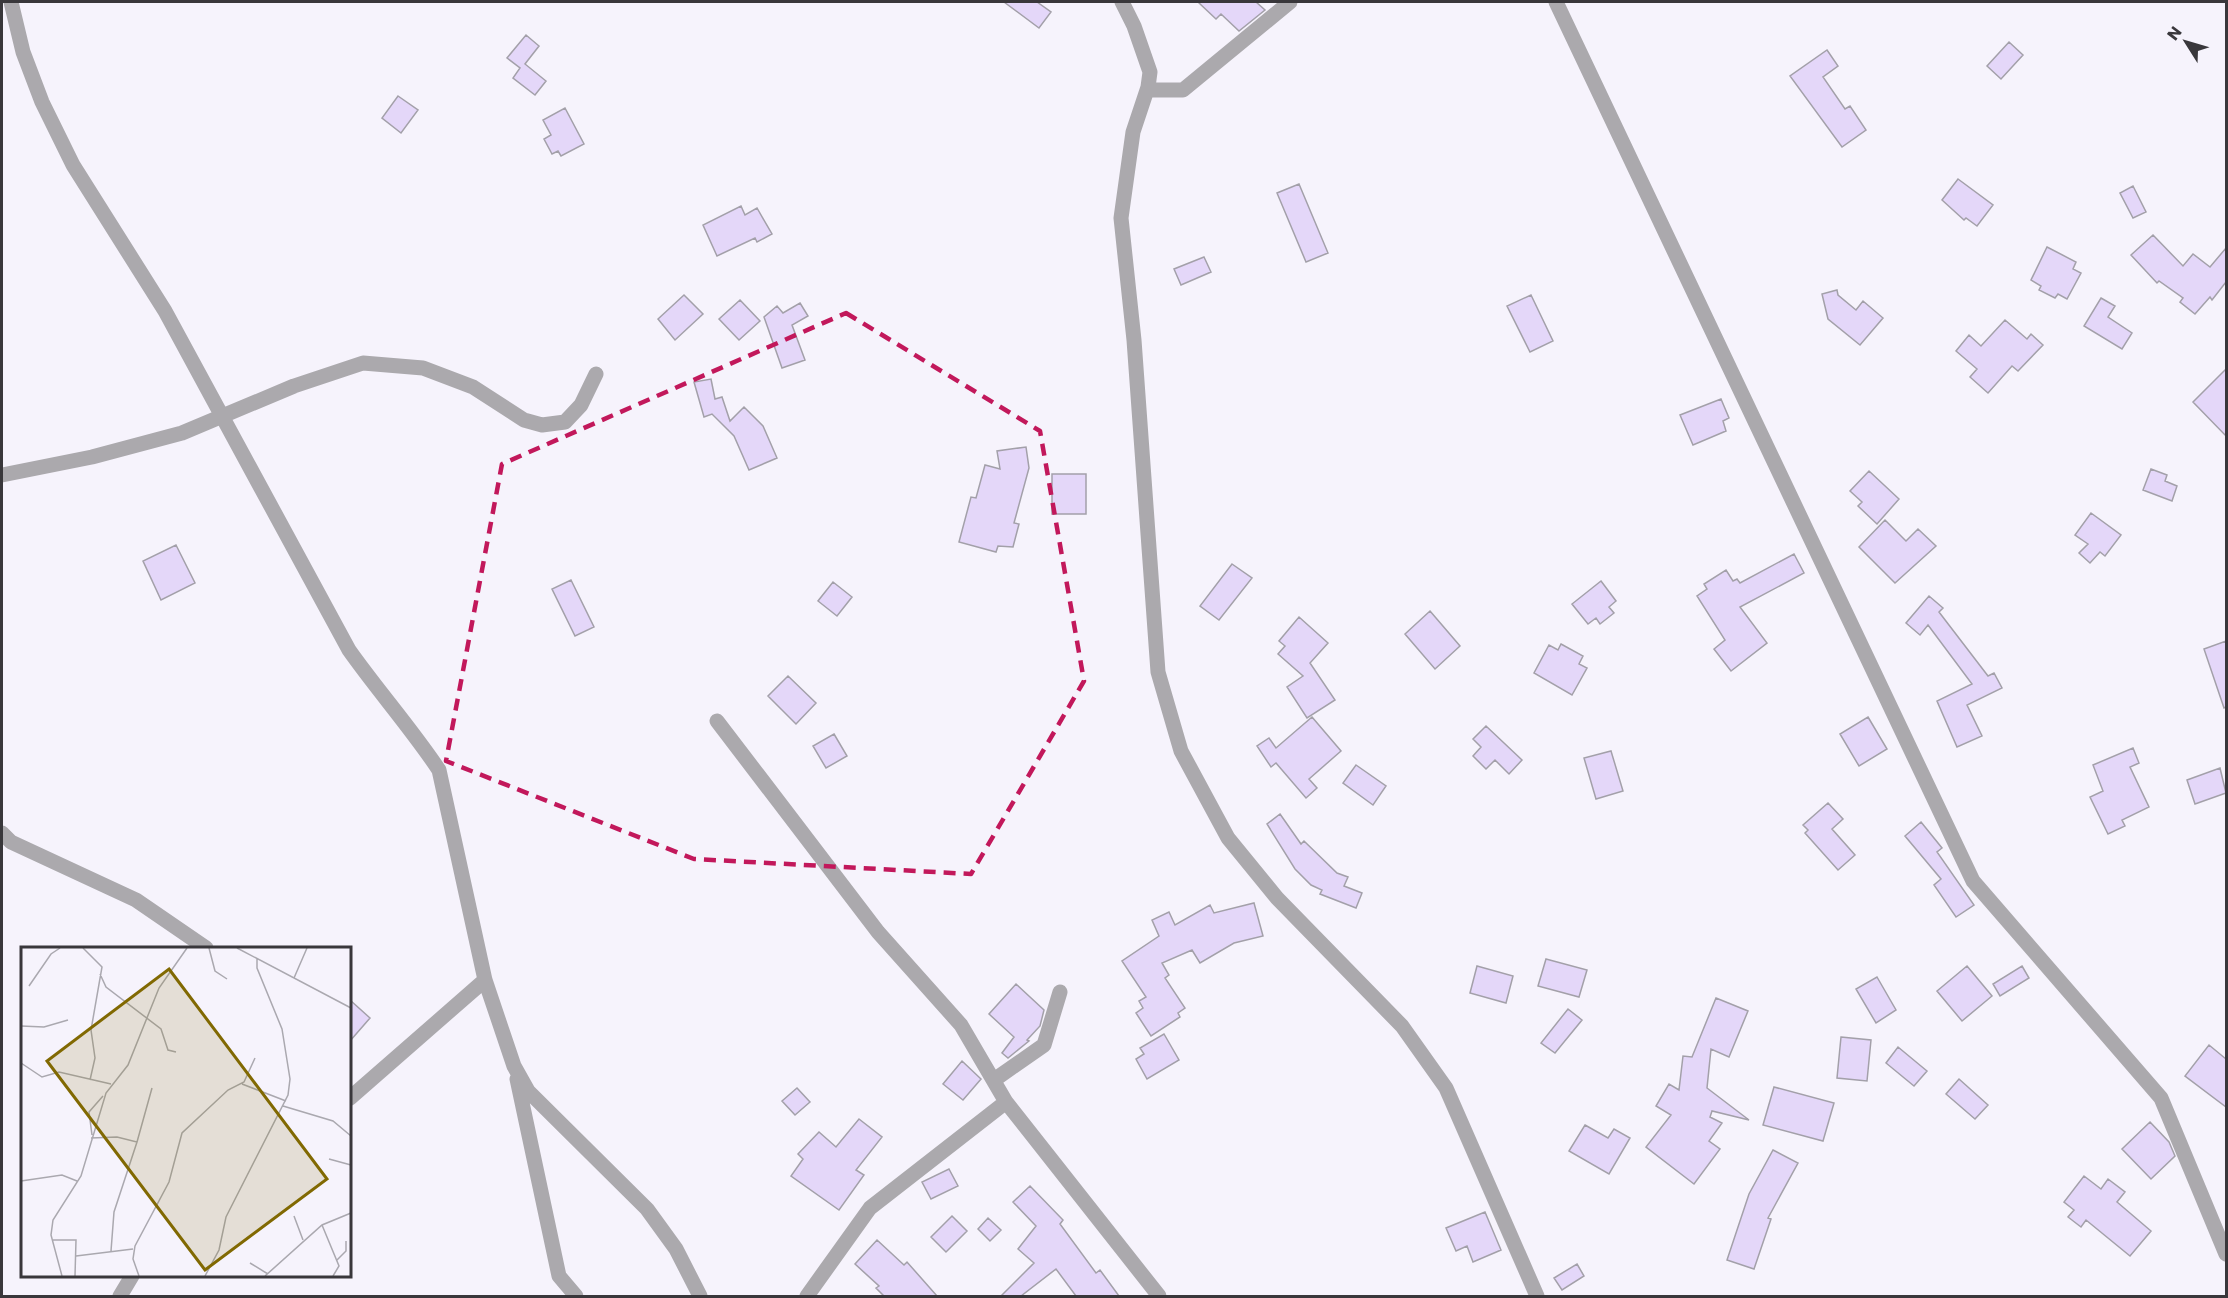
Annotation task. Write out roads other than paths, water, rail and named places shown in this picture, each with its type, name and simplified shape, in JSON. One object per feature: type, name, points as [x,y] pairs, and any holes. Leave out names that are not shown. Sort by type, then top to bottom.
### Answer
[{"type":"street","points":[[11,2],[23,52],[42,102],[73,165],[165,311],[349,650],[381,696],[419,740],[439,770],[485,980],[514,1066],[559,1276],[576,1296]]},
{"type":"street","points":[[1122,2],[1134,26],[1150,72],[1148,90],[1133,132],[1121,218],[1134,340],[1158,672],[1181,751],[1228,837],[1277,898],[1402,1026],[1446,1088],[1537,1296]]},
{"type":"street","points":[[1148,90],[1183,90],[1290,2]]},
{"type":"street","points":[[1556,2],[1973,881],[2161,1098],[2226,1254]]},
{"type":"street","points":[[2,476],[92,457],[182,433],[294,386],[363,363],[423,368],[473,387],[524,420],[542,425],[565,422],[581,405],[596,374]]},
{"type":"street","points":[[717,721],[878,932],[961,1025],[1006,1102],[1159,1296]]},
{"type":"street","points":[[2,833],[11,842],[136,900],[205,947]]},
{"type":"street","points":[[351,1097],[485,980]]},
{"type":"street","points":[[994,1080],[1044,1045],[1060,992]]},
{"type":"street","points":[[514,1066],[528,1091],[647,1209],[676,1249],[700,1296]]},
{"type":"street","points":[[807,1296],[870,1208],[1006,1102]]},
{"type":"street","points":[[120,1296],[131,1277]]}]
